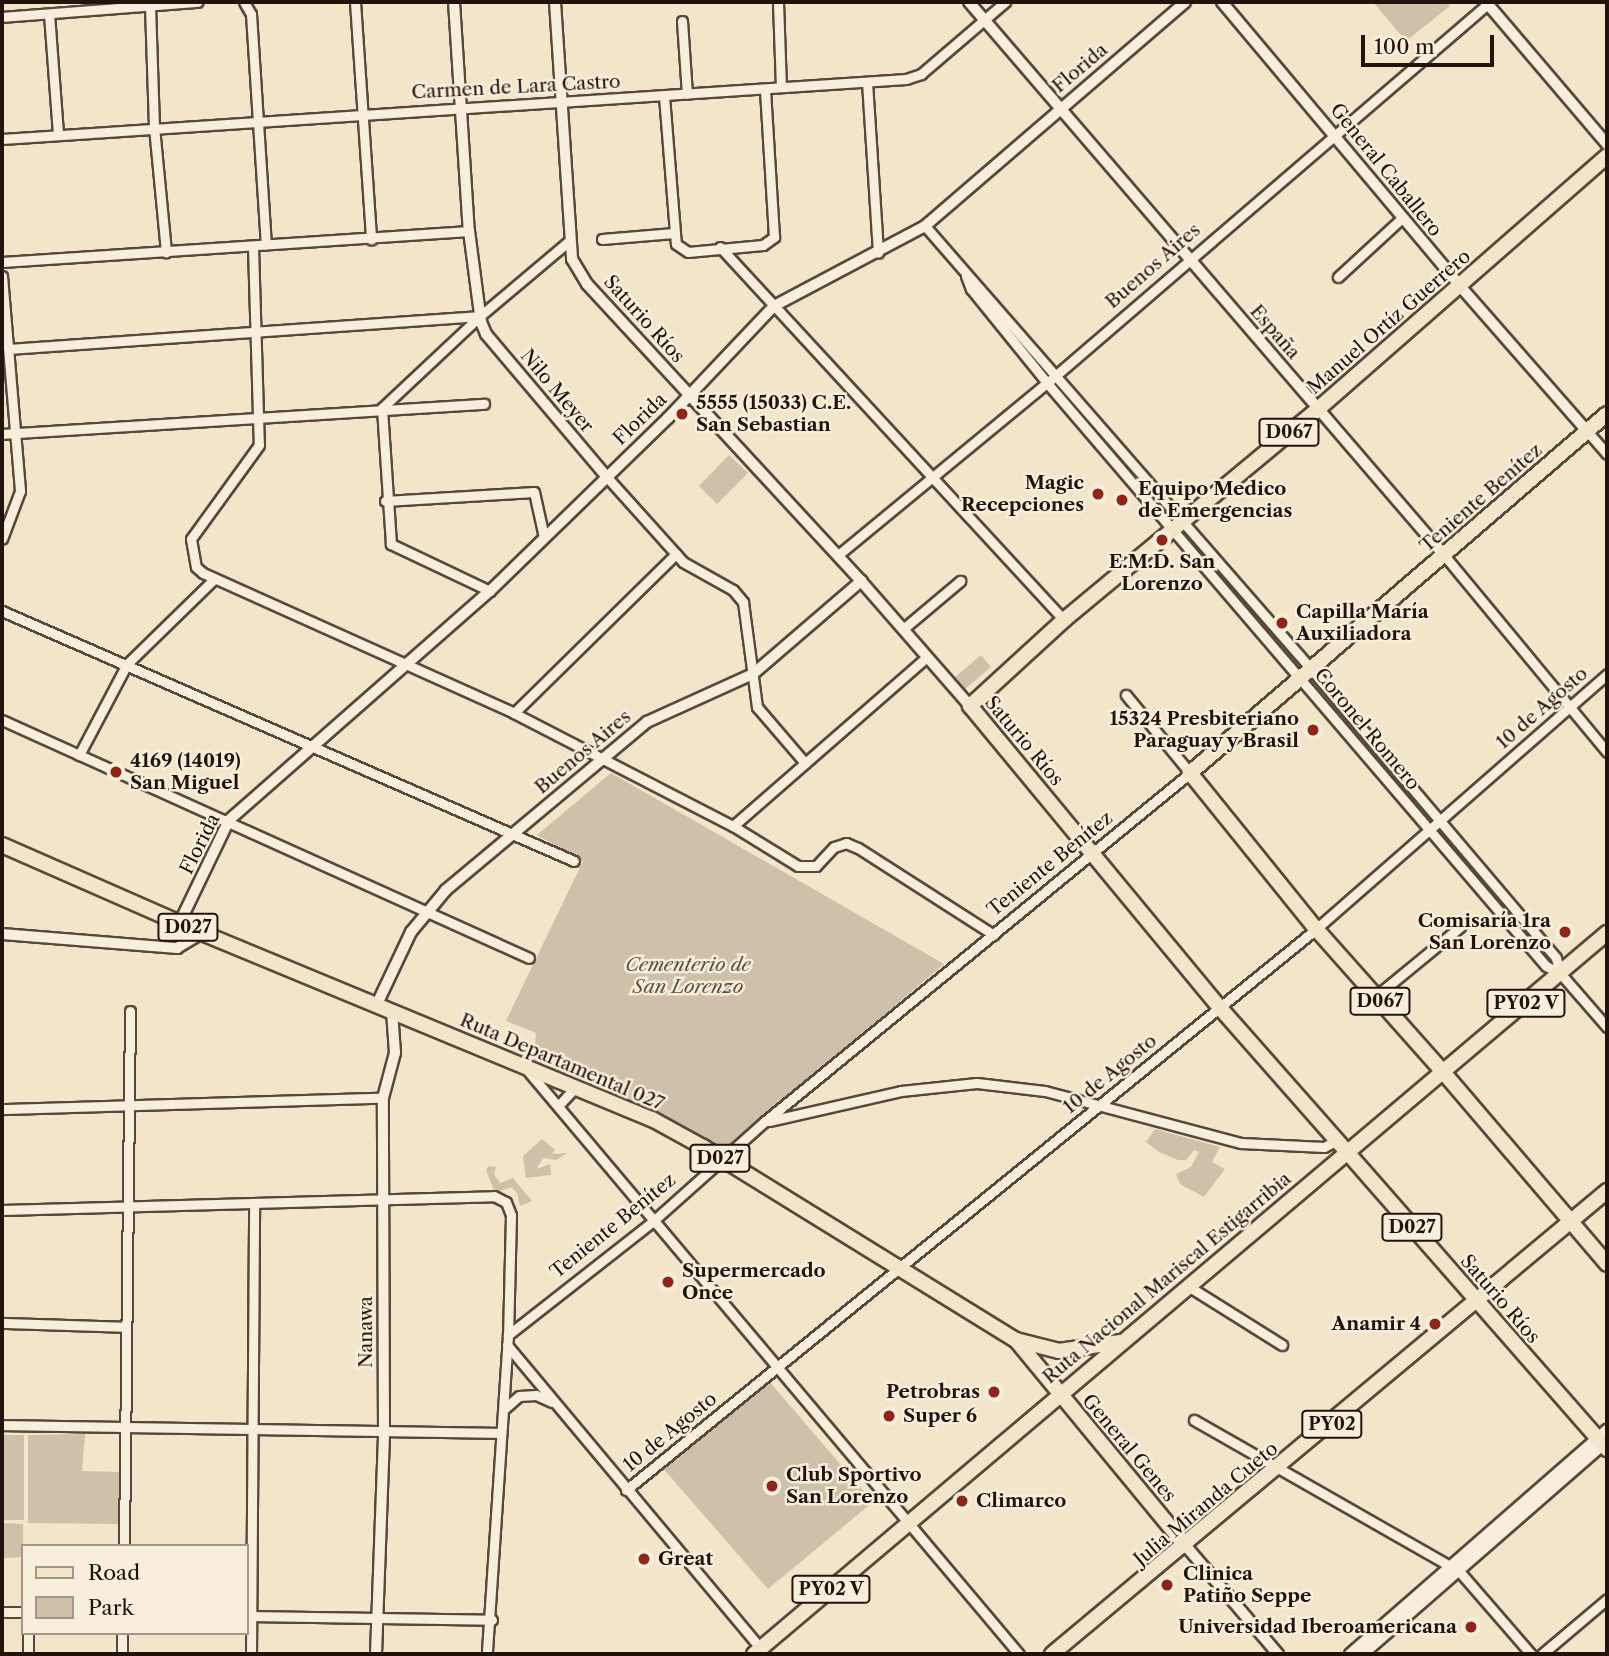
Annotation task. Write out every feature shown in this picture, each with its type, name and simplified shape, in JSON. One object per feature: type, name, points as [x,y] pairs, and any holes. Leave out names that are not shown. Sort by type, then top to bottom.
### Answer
[{"type":"main road","name":"Manuel Ortíz Guerrero","points":[[970,706],[1064,620],[1318,409],[1607,156]]},
{"type":"main road","name":"Teniente Benítez","points":[[1191,773],[1607,414]]},
{"type":"main road","name":"Saturio Ríos","points":[[970,706],[1330,1143],[1347,1152],[1477,1302],[1604,1441]]},
{"type":"main road","name":"D067","points":[[1191,773],[1316,929],[1444,1073]]},
{"type":"main road","name":"Ruta Departamental 027","points":[[2,845],[528,1071],[652,1119],[900,1266],[1016,1340],[1059,1395]]},
{"type":"main road","name":"Ruta Nacional Mariscal Estigarribia","points":[[757,1652],[1120,1342],[1444,1073],[1607,933]]},
{"type":"main road","points":[[1444,1073],[1607,1265]]},
{"type":"main road","name":"Julia Miranda Cueto","points":[[1052,1654],[1278,1470],[1607,1191]]},
{"type":"main road","points":[[1016,1340],[1059,1351],[1120,1342]]},
{"type":"main road","name":"General Genes","points":[[1059,1395],[1186,1546]]},
{"type":"street","points":[[2,17],[197,2]]},
{"type":"street","points":[[355,2],[371,239]]},
{"type":"street","name":"Nilo Meyer","points":[[454,2],[469,231],[480,316],[486,334],[676,554],[733,590],[743,602],[757,708],[805,763]]},
{"type":"street","name":"Saturio Ríos","points":[[555,2],[568,242],[572,260],[587,284],[861,580],[970,706]]},
{"type":"street","points":[[778,2],[781,87]]},
{"type":"street","name":"España","points":[[969,2],[1062,106],[1187,258],[1444,555],[1607,752]]},
{"type":"street","name":"Carmen de Lara Castro","points":[[2,139],[257,119],[560,103],[867,82],[921,74],[1005,2]]},
{"type":"street","name":"Florida","points":[[180,923],[229,820],[410,664],[490,591],[688,396],[774,306],[925,226],[1185,2]]},
{"type":"street","name":"General Caballero","points":[[1222,2],[1334,132],[1402,218],[1607,454]]},
{"type":"street","points":[[1488,2],[1607,144]]},
{"type":"street","name":"Buenos Aires","points":[[838,555],[1047,383],[1187,258],[1488,2]]},
{"type":"street","points":[[245,3],[266,245]]},
{"type":"street","points":[[150,6],[154,127],[166,252]]},
{"type":"street","points":[[49,14],[58,134]]},
{"type":"street","points":[[682,21],[687,94]]},
{"type":"street","points":[[867,82],[878,253]]},
{"type":"street","points":[[664,96],[674,233],[683,251],[763,246],[774,237],[765,89]]},
{"type":"street","points":[[1338,277],[1402,218]]},
{"type":"street","name":"Coronel Romero","points":[[925,226],[966,276],[971,289],[1047,383],[1178,524],[1307,675],[1431,831],[1546,966],[1560,973],[1607,1027]]},
{"type":"street","points":[[2,262],[469,231]]},
{"type":"street","points":[[601,239],[674,233]]},
{"type":"street","points":[[490,591],[391,544],[385,501],[382,408],[480,316],[568,242]]},
{"type":"street","points":[[253,247],[259,445],[251,462],[191,539],[197,567],[214,579],[410,664],[514,713],[733,826],[798,866],[816,866],[834,847],[846,844],[858,848],[994,934]]},
{"type":"street","points":[[720,247],[935,475],[1064,620]]},
{"type":"street","points":[[2,276],[19,500],[2,538]]},
{"type":"street","name":"Coronel Romero","points":[[966,276],[979,283],[1307,675],[1440,821],[1556,958],[1560,973]]},
{"type":"street","points":[[9,349],[480,316]]},
{"type":"street","points":[[999,324],[1008,317]]},
{"type":"street","points":[[2,434],[382,408],[484,404]]},
{"type":"street","points":[[385,501],[534,492],[544,537]]},
{"type":"street","points":[[514,713],[676,554]]},
{"type":"street","points":[[79,755],[127,664],[214,579]]},
{"type":"street","name":"Buenos Aires","points":[[377,1004],[425,910],[603,758],[665,710],[752,674],[861,580]]},
{"type":"street","points":[[903,629],[960,581]]},
{"type":"street","points":[[2,611],[127,664],[510,836],[574,861]]},
{"type":"street","points":[[733,826],[927,657]]},
{"type":"street","name":"10 de Agosto","points":[[626,1490],[1316,929],[1607,674]]},
{"type":"street","points":[[1126,695],[1191,773]]},
{"type":"street","points":[[2,720],[229,820],[530,958]]},
{"type":"street","name":"Teniente Benítez","points":[[508,1340],[652,1222],[764,1122],[1191,773]]},
{"type":"street","points":[[1376,996],[1460,927]]},
{"type":"street","points":[[2,934],[177,948],[202,933]]},
{"type":"street","points":[[124,1544],[130,1011]]},
{"type":"street","name":"Nanawa","points":[[376,1654],[384,1430],[383,1098],[395,1053],[392,1011]]},
{"type":"street","points":[[528,1071],[652,1222],[778,1367],[1019,1654]]},
{"type":"street","points":[[764,1122],[941,1084],[1010,1086],[1241,1143],[1330,1143],[1334,1162]]},
{"type":"street","points":[[558,1106],[574,1089]]},
{"type":"street","points":[[2,1109],[383,1098]]},
{"type":"street","points":[[2,1210],[129,1209],[494,1196],[506,1202],[511,1215],[508,1340],[492,1620],[487,1654]]},
{"type":"street","points":[[251,1654],[249,1616],[254,1427],[254,1205]]},
{"type":"street","points":[[1188,1286],[1282,1345]]},
{"type":"street","points":[[2,1323],[126,1327]]},
{"type":"street","points":[[508,1340],[555,1404],[757,1652]]},
{"type":"street","points":[[504,1409],[519,1396],[536,1395],[555,1404]]},
{"type":"street","points":[[1194,1420],[1455,1568],[1531,1654]]},
{"type":"street","points":[[2,1425],[501,1433]]},
{"type":"street","points":[[1350,1654],[1604,1441]]},
{"type":"street","name":"General Genes","points":[[1186,1546],[1278,1654]]},
{"type":"street","points":[[1363,1654],[1455,1568]]},
{"type":"street","points":[[1542,1654],[1607,1599]]},
{"type":"street","points":[[2,1612],[21,1612]]},
{"type":"street","points":[[249,1616],[492,1620]]},
{"type":"street","points":[[28,1635],[28,1654]]},
{"type":"street","points":[[122,1635],[122,1654]]},
{"type":"green space","points":[[1373,2],[1447,2],[1450,6],[1406,41]]},
{"type":"green space","points":[[729,455],[748,473],[717,504],[699,486]]},
{"type":"green space","points":[[981,655],[991,667],[964,690],[954,678]]},
{"type":"green space","name":"Cementerio de San Lorenzo","points":[[611,773],[944,964],[725,1150],[656,1112],[534,1059],[536,1033],[506,1021],[583,861],[537,835]]},
{"type":"green space","points":[[1155,1129],[1220,1147],[1212,1162],[1225,1169],[1204,1197],[1180,1184],[1176,1174],[1191,1167],[1199,1152],[1194,1150],[1186,1160],[1178,1160],[1159,1152],[1146,1142]]},
{"type":"green space","points":[[542,1139],[555,1150],[552,1154],[567,1153],[556,1160],[544,1158],[539,1164],[537,1169],[550,1164],[551,1175],[526,1178],[523,1156]]},
{"type":"green space","points":[[489,1166],[496,1167],[494,1174],[500,1183],[513,1178],[532,1201],[520,1206],[517,1193],[511,1187],[495,1193],[486,1170]]},
{"type":"green space","name":"Club Sportivo San Lorenzo","points":[[767,1379],[873,1502],[768,1589],[661,1466]]},
{"type":"green space","points":[[85,1434],[82,1471],[119,1472],[119,1524],[28,1523],[28,1435]]},
{"type":"green space","points":[[2,1435],[24,1435],[24,1520],[2,1520]]},
{"type":"green space","points":[[2,1523],[23,1524],[21,1557],[2,1558]]},
{"type":"place","name":"5555 (15033) C.E. San Sebastian","points":[[682,414]]},
{"type":"place","name":"Magic Recepciones","points":[[1098,494]]},
{"type":"place","name":"Equipo Medico de Emergencias","points":[[1122,500]]},
{"type":"place","name":"E.M.D. San Lorenzo","points":[[1162,540]]},
{"type":"place","name":"Capilla María Auxiliadora","points":[[1282,623]]},
{"type":"place","name":"15324 Presbiteriano Paraguay y Brasil","points":[[1313,730]]},
{"type":"place","name":"4169 (14019) San Miguel","points":[[116,772]]},
{"type":"place","name":"Comisaría 1ra San Lorenzo","points":[[1565,932]]},
{"type":"place","name":"Supermercado Once","points":[[668,1282]]},
{"type":"place","name":"Anamir 4","points":[[1435,1324]]},
{"type":"place","name":"Petrobras","points":[[994,1392]]},
{"type":"place","name":"Super 6","points":[[889,1416]]},
{"type":"place","name":"Club Sportivo San Lorenzo","points":[[772,1486]]},
{"type":"place","name":"Climarco","points":[[962,1501]]},
{"type":"place","name":"Great","points":[[644,1559]]},
{"type":"place","name":"Clinica Patiño Seppe","points":[[1167,1585]]},
{"type":"place","name":"Universidad Iberoamericana","points":[[1471,1627]]}]
